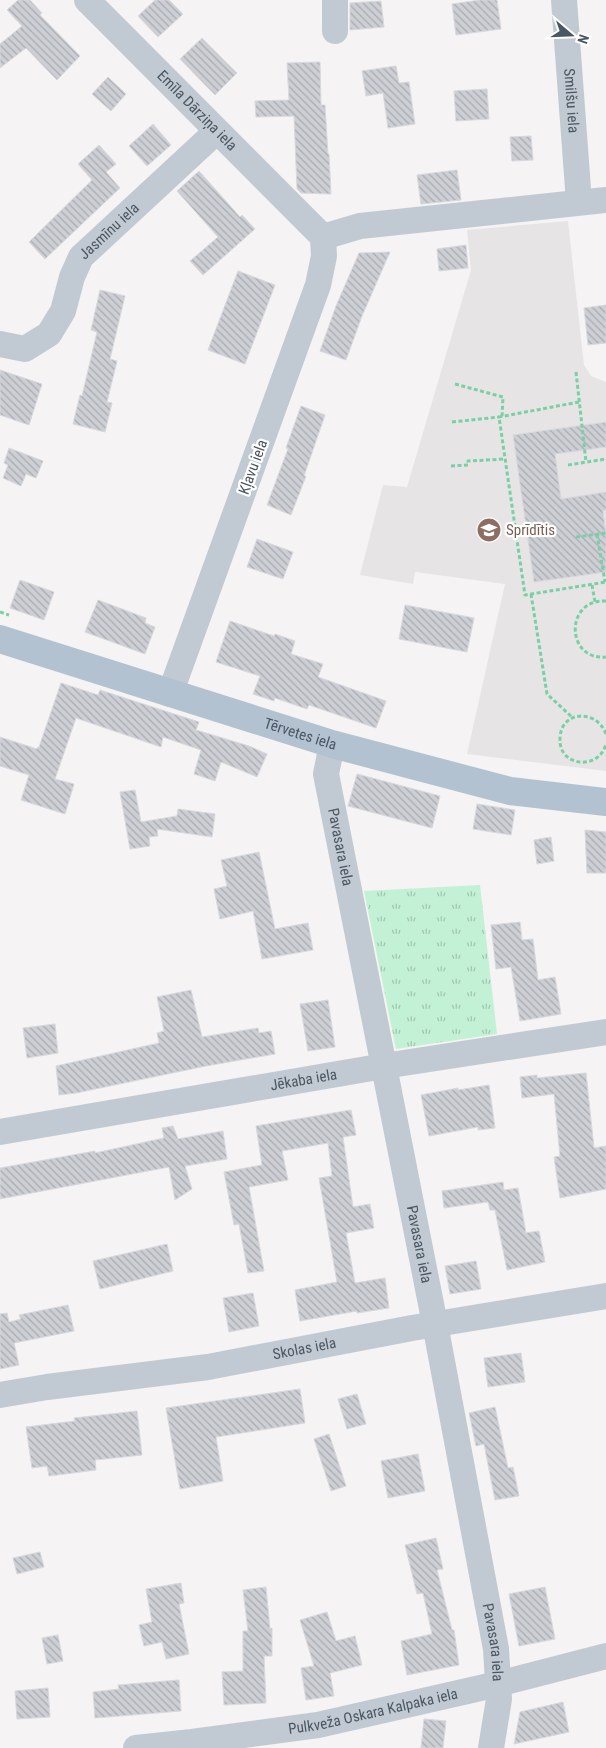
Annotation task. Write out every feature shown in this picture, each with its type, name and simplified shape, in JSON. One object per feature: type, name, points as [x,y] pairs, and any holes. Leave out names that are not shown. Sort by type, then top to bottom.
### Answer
[{"type":"main road","name":"Tērvetes iela","points":[[0,639],[332,744],[510,792],[606,802]]},
{"type":"street","name":"Emīla Dārziņa iela","points":[[87,0],[315,229]]},
{"type":"street","points":[[335,0],[335,31]]},
{"type":"street","name":"Smilšu iela","points":[[564,0],[579,202]]},
{"type":"street","name":"Jasmīnu iela","points":[[0,344],[25,349],[49,334],[62,311],[72,277],[81,257],[217,131]]},
{"type":"street","points":[[315,229],[606,200]]},
{"type":"street","name":"Kļavu iela","points":[[170,694],[318,285],[324,256],[315,229]]},
{"type":"street","name":"Pavasara iela","points":[[332,744],[326,774],[435,1324],[496,1649],[499,1700],[491,1748]]},
{"type":"street","name":"Jēkaba iela","points":[[0,1132],[384,1066],[606,1032]]},
{"type":"street","name":"Skolas iela","points":[[0,1395],[48,1387],[208,1367],[435,1324],[606,1296]]},
{"type":"street","name":"Pulkveža Oskara Kalpaka iela","points":[[136,1748],[192,1745],[318,1725],[498,1684],[606,1656]]},
{"type":"path","points":[[576,372],[586,462]]},
{"type":"path","points":[[455,384],[502,397],[500,417],[525,595],[605,582],[597,534]]},
{"type":"path","points":[[452,422],[500,417],[579,402]]},
{"type":"path","points":[[451,466],[468,465],[468,461],[505,459]]},
{"type":"path","points":[[568,465],[606,459]]},
{"type":"path","points":[[576,537],[606,533]]},
{"type":"path","points":[[592,585],[595,602]]},
{"type":"path","points":[[531,594],[547,694],[573,718]]},
{"type":"path","points":[[606,601],[595,602],[587,606],[576,619],[575,628],[579,645],[585,651],[593,656],[606,657]]},
{"type":"path","points":[[606,733],[602,726],[589,716],[573,718],[566,723],[562,730],[560,746],[570,759],[586,763],[600,756],[606,744]]},
{"type":"shaded area","name":"Sprīdītis","points":[[568,221],[584,365],[591,376],[606,382],[606,771],[467,754],[505,584],[415,572],[413,584],[360,575],[383,485],[407,487],[471,270],[467,230]]},
{"type":"green space","points":[[480,885],[497,1034],[396,1049],[364,891]]},
{"type":"building","points":[[18,0],[30,0],[42,13],[40,15],[80,56],[57,80],[26,48],[0,68],[0,44],[22,26],[7,10]]},
{"type":"building","points":[[155,0],[169,0],[183,14],[158,37],[138,16]]},
{"type":"building","points":[[480,0],[497,0],[501,29],[456,35],[452,4]]},
{"type":"building","points":[[381,1],[384,27],[350,30],[350,3]]},
{"type":"building","points":[[202,38],[237,73],[215,95],[180,59]]},
{"type":"building","points":[[320,62],[321,105],[325,105],[331,194],[301,193],[297,189],[294,116],[256,117],[255,101],[289,100],[287,63]]},
{"type":"building","points":[[396,66],[399,83],[409,82],[415,124],[388,128],[383,93],[366,96],[362,71]]},
{"type":"building","points":[[108,77],[126,94],[111,111],[92,94]]},
{"type":"building","points":[[487,89],[489,119],[456,121],[454,91]]},
{"type":"building","points":[[153,124],[171,145],[147,166],[129,146]]},
{"type":"building","points":[[531,136],[533,160],[512,161],[510,137]]},
{"type":"building","points":[[99,145],[116,164],[106,172],[120,188],[45,259],[29,242],[92,180],[78,164]]},
{"type":"building","points":[[457,170],[461,200],[421,204],[417,175]]},
{"type":"building","points":[[199,171],[240,217],[242,215],[255,229],[203,275],[190,261],[218,237],[177,191]]},
{"type":"building","points":[[466,245],[468,268],[439,271],[437,249]]},
{"type":"building","points":[[390,252],[362,316],[346,360],[320,351],[336,306],[359,253]]},
{"type":"building","points":[[238,271],[275,285],[245,364],[208,350]]},
{"type":"building","points":[[100,290],[125,296],[110,359],[117,361],[107,402],[112,403],[105,432],[73,424],[80,395],[82,396],[97,332],[91,330]]},
{"type":"building","points":[[606,305],[606,343],[588,345],[584,308]]},
{"type":"building","points":[[0,370],[42,384],[29,425],[0,415]]},
{"type":"building","points":[[301,406],[325,415],[304,476],[306,476],[291,515],[267,505],[288,449],[286,448]]},
{"type":"building","points":[[606,422],[606,447],[555,454],[561,499],[606,492],[606,510],[603,511],[606,536],[606,572],[534,582],[513,435]]},
{"type":"building","points":[[9,448],[43,461],[36,478],[26,474],[21,486],[3,478],[8,465],[4,463]]},
{"type":"building","points":[[257,539],[293,552],[283,579],[247,567]]},
{"type":"building","points":[[20,580],[54,592],[44,620],[10,608]]},
{"type":"building","points":[[98,600],[146,618],[145,623],[155,627],[145,654],[85,632]]},
{"type":"building","points":[[405,605],[474,618],[467,652],[399,639]]},
{"type":"building","points":[[230,621],[295,641],[291,654],[323,664],[318,677],[386,701],[376,728],[309,705],[307,709],[275,698],[274,701],[253,694],[260,676],[216,662]]},
{"type":"building","points":[[61,683],[98,695],[100,690],[199,722],[196,730],[249,746],[267,754],[257,777],[221,762],[215,781],[194,774],[201,750],[163,737],[161,747],[76,718],[55,779],[74,784],[65,814],[21,800],[29,775],[0,766],[0,737],[37,749]]},
{"type":"building","points":[[357,774],[440,796],[432,828],[348,806]]},
{"type":"building","points":[[135,790],[141,822],[177,816],[178,809],[215,814],[212,837],[157,829],[158,836],[149,837],[150,846],[130,849],[120,792]]},
{"type":"building","points":[[477,804],[515,810],[511,835],[473,829]]},
{"type":"building","points":[[585,830],[606,832],[606,873],[587,873]]},
{"type":"building","points":[[551,837],[554,861],[537,864],[534,840]]},
{"type":"building","points":[[259,852],[275,929],[308,923],[313,950],[262,959],[253,911],[220,919],[214,889],[227,886],[221,860]]},
{"type":"building","points":[[520,922],[522,940],[533,939],[538,980],[555,977],[561,1014],[520,1021],[511,967],[496,969],[491,925]]},
{"type":"building","points":[[191,990],[202,1037],[258,1028],[259,1033],[271,1031],[275,1054],[59,1095],[56,1066],[159,1043],[157,1033],[164,1031],[157,997]]},
{"type":"building","points":[[328,1000],[335,1047],[308,1051],[300,1004]]},
{"type":"building","points":[[55,1024],[58,1053],[27,1058],[23,1028]]},
{"type":"building","points":[[586,1073],[594,1148],[606,1146],[606,1189],[560,1198],[554,1157],[560,1156],[554,1094],[522,1098],[520,1077],[537,1075],[537,1078]]},
{"type":"building","points":[[489,1085],[495,1128],[478,1130],[478,1127],[429,1136],[421,1095],[458,1088],[458,1090]]},
{"type":"building","points":[[351,1110],[356,1135],[343,1137],[353,1207],[370,1204],[374,1228],[346,1233],[355,1283],[385,1278],[389,1308],[357,1313],[357,1311],[300,1321],[295,1290],[337,1282],[319,1178],[332,1176],[328,1143],[282,1151],[288,1180],[249,1187],[264,1271],[248,1273],[239,1224],[234,1225],[224,1172],[262,1165],[256,1126]]},
{"type":"building","points":[[173,1126],[178,1139],[223,1131],[227,1159],[185,1166],[192,1189],[175,1200],[169,1167],[0,1199],[0,1168],[95,1151],[95,1153],[164,1138],[162,1128]]},
{"type":"building","points":[[503,1182],[504,1190],[518,1188],[526,1233],[539,1231],[545,1262],[507,1270],[495,1210],[490,1210],[488,1202],[444,1208],[442,1191]]},
{"type":"building","points":[[167,1244],[173,1271],[100,1289],[93,1261]]},
{"type":"building","points":[[476,1261],[481,1289],[450,1294],[445,1266]]},
{"type":"building","points":[[253,1293],[259,1326],[229,1332],[223,1298]]},
{"type":"building","points":[[68,1305],[74,1331],[14,1343],[19,1365],[0,1369],[0,1314],[7,1313],[9,1322],[21,1319],[19,1315]]},
{"type":"building","points":[[521,1353],[525,1382],[488,1387],[484,1358]]},
{"type":"building","points":[[300,1389],[305,1423],[216,1437],[223,1481],[180,1489],[166,1408]]},
{"type":"building","points":[[357,1394],[366,1424],[347,1429],[338,1399]]},
{"type":"building","points":[[495,1407],[508,1468],[513,1467],[519,1496],[495,1500],[484,1444],[476,1446],[469,1413]]},
{"type":"building","points":[[137,1411],[142,1455],[95,1460],[96,1470],[49,1476],[47,1466],[32,1468],[26,1427],[75,1421],[74,1418]]},
{"type":"building","points":[[329,1434],[346,1486],[331,1491],[314,1439]]},
{"type":"building","points":[[418,1454],[425,1491],[388,1498],[381,1461]]},
{"type":"building","points":[[436,1538],[443,1569],[437,1570],[452,1630],[454,1630],[459,1665],[407,1675],[401,1641],[432,1634],[423,1593],[417,1594],[405,1545]]},
{"type":"building","points":[[40,1552],[44,1567],[17,1574],[13,1558]]},
{"type":"building","points":[[181,1583],[184,1603],[179,1604],[189,1654],[166,1659],[162,1642],[144,1646],[139,1625],[152,1622],[146,1589]]},
{"type":"building","points":[[266,1587],[270,1629],[272,1628],[272,1656],[264,1656],[266,1703],[224,1705],[222,1672],[243,1671],[243,1631],[248,1631],[243,1590]]},
{"type":"building","points":[[545,1587],[555,1639],[519,1646],[509,1594]]},
{"type":"building","points":[[327,1612],[336,1641],[355,1636],[362,1665],[330,1673],[334,1696],[306,1700],[301,1668],[314,1666],[300,1620]]},
{"type":"building","points":[[58,1635],[63,1661],[47,1664],[42,1638]]},
{"type":"building","points":[[179,1680],[181,1711],[95,1718],[93,1692],[119,1689],[118,1685]]},
{"type":"building","points":[[48,1688],[50,1717],[17,1719],[15,1691]]},
{"type":"building","points":[[563,1702],[569,1732],[514,1744],[520,1712]]},
{"type":"building","points":[[424,1719],[446,1721],[443,1748],[421,1748]]},
{"type":"place","name":"Sprīdītis","points":[[489,530]]}]
